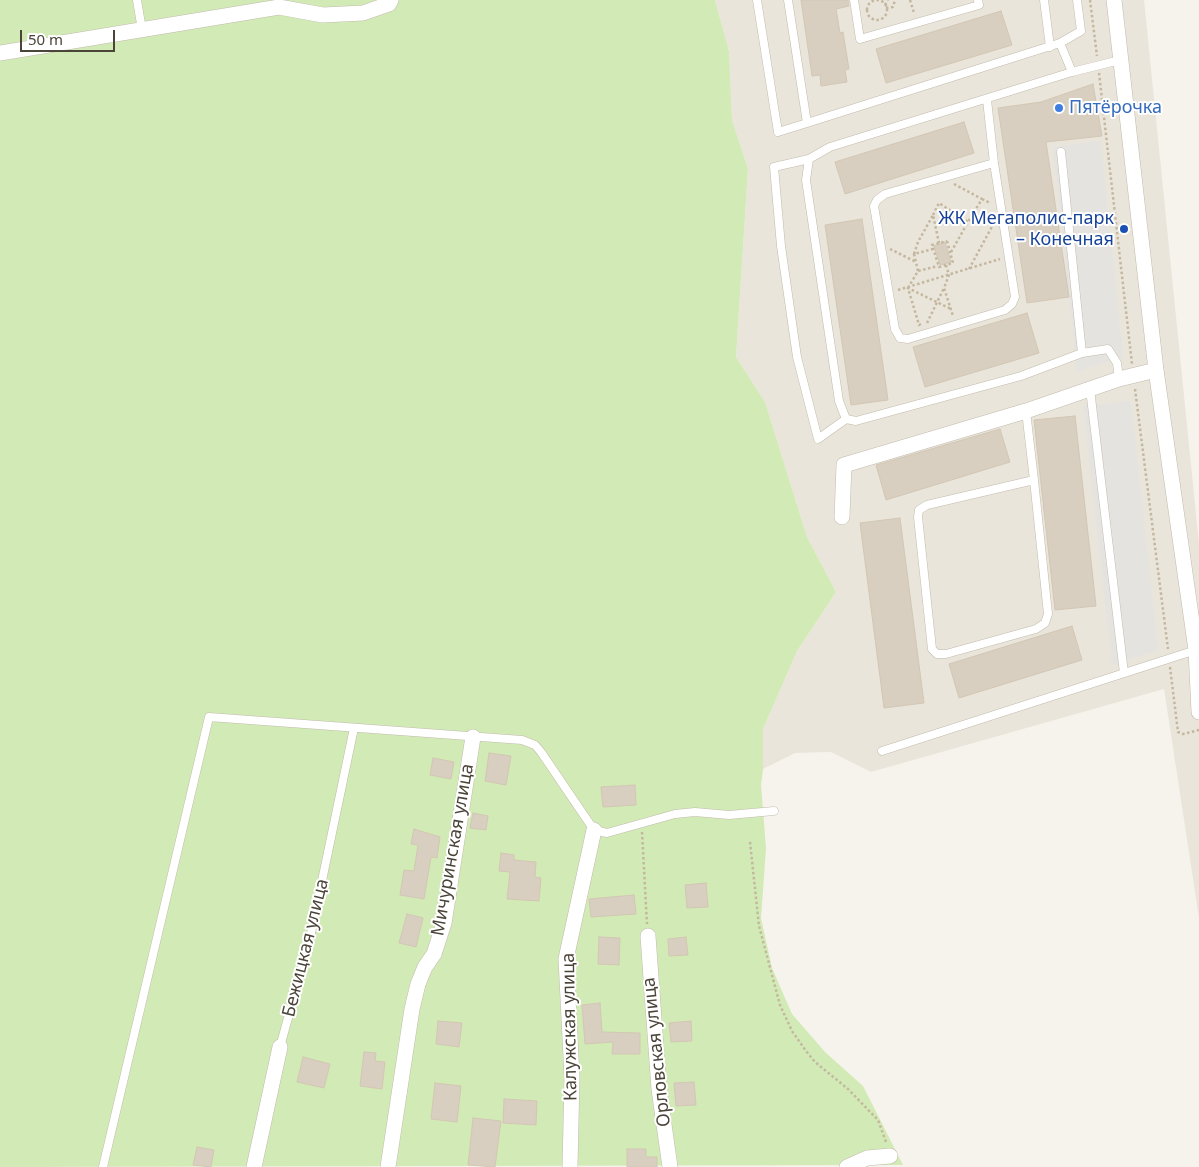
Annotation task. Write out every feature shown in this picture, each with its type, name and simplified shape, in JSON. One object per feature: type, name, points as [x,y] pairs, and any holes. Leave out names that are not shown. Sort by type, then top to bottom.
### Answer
[{"type":"street","points":[[0,53],[280,7],[301,6],[323,15],[363,13],[389,4],[391,0]]},
{"type":"street","points":[[1114,0],[1156,370],[1196,650],[1199,712]]},
{"type":"street","points":[[842,517],[844,465],[1026,411],[1126,377],[1156,370]]},
{"type":"street","name":"Мичуринская улица","points":[[388,1167],[412,1009],[418,984],[425,967],[434,954],[444,923],[472,737]]},
{"type":"street","name":"Калужская улица","points":[[570,1167],[572,1077],[566,959],[594,830]]},
{"type":"street","name":"Орловская улица","points":[[648,936],[659,1089],[670,1167]]},
{"type":"street","name":"Бежицкая улица","points":[[254,1167],[280,1047]]},
{"type":"street","points":[[847,1167],[867,1158],[890,1156]]},
{"type":"lane","points":[[136,0],[142,30]]},
{"type":"lane","points":[[757,0],[778,132],[1060,44],[1081,31],[1077,0]]},
{"type":"lane","points":[[788,0],[807,123]]},
{"type":"lane","points":[[854,0],[860,39],[979,5],[978,0]]},
{"type":"lane","points":[[1044,0],[1050,47]]},
{"type":"lane","points":[[1060,44],[1072,72]]},
{"type":"lane","points":[[1120,60],[1072,72],[987,100],[830,147],[810,159],[774,167],[781,246],[795,348],[818,439],[846,419],[856,421],[1020,376],[1082,353],[1108,349],[1126,377]]},
{"type":"lane","points":[[987,100],[994,163],[1014,297],[1012,304],[1005,310],[908,339],[900,338],[894,329],[874,206],[876,200],[885,194],[994,163]]},
{"type":"lane","points":[[1061,152],[1082,353]]},
{"type":"lane","points":[[810,159],[806,180],[838,401],[846,419]]},
{"type":"lane","points":[[1090,389],[1124,673]]},
{"type":"lane","points":[[1026,411],[1034,480],[1048,614],[1045,623],[1036,629],[946,654],[937,654],[932,649],[918,517],[920,510],[928,505],[1034,480]]},
{"type":"lane","points":[[882,750],[1196,650]]},
{"type":"lane","points":[[103,1167],[209,717],[522,740],[535,745],[594,830],[608,833],[642,825],[675,814],[695,812],[729,815],[774,811]]},
{"type":"lane","name":"Бежицкая улица","points":[[280,1047],[310,938],[354,728]]},
{"type":"path","points":[[888,0],[886,6],[886,14],[881,18],[872,18],[868,13],[867,7],[875,0],[881,1],[886,6],[893,7],[894,0],[901,0]]},
{"type":"path","points":[[910,0],[915,18]]},
{"type":"path","points":[[1090,0],[1098,65],[1126,377],[1170,658],[1175,727],[1178,732],[1183,734],[1199,730]]},
{"type":"path","points":[[943,178],[1001,209]]},
{"type":"path","points":[[950,254],[982,199]]},
{"type":"path","points":[[934,320],[919,325],[908,288],[918,271],[914,254],[918,242],[939,203],[968,222]]},
{"type":"path","points":[[968,222],[1001,209]]},
{"type":"path","points":[[969,268],[1001,209]]},
{"type":"path","points":[[933,215],[939,243]]},
{"type":"path","points":[[918,271],[953,263],[947,241],[932,245],[938,266]]},
{"type":"path","points":[[881,245],[916,262]]},
{"type":"path","points":[[914,254],[933,249]]},
{"type":"path","points":[[889,292],[908,288],[1008,256]]},
{"type":"path","points":[[925,323],[950,275],[946,265]]},
{"type":"path","points":[[908,288],[951,309]]},
{"type":"path","points":[[944,288],[955,324]]},
{"type":"path","points":[[943,318],[952,315]]},
{"type":"path","points":[[642,825],[648,936]]},
{"type":"path","points":[[750,842],[759,926],[780,1005],[792,1031],[815,1062],[848,1089],[878,1120],[890,1156]]},
{"type":"shaded area","points":[[715,0],[1144,0],[1199,544],[1199,918],[1164,689],[871,772],[831,752],[795,753],[763,769],[763,729],[797,651],[836,592],[807,537],[765,402],[736,357],[748,169],[732,120],[729,51]]},
{"type":"shaded area","points":[[1101,141],[1123,357],[1077,372],[1053,147]]},
{"type":"shaded area","points":[[1131,401],[1158,650],[1112,665],[1083,406]]},
{"type":"green space","points":[[0,0],[715,0],[729,51],[732,120],[748,169],[736,357],[765,402],[807,537],[836,592],[797,651],[763,729],[761,785],[766,848],[761,918],[772,968],[792,1014],[825,1052],[863,1086],[903,1165],[0,1167]]},
{"type":"building","points":[[801,0],[848,0],[849,6],[836,9],[840,33],[843,32],[849,69],[845,70],[847,82],[821,86],[820,75],[812,76]]},
{"type":"building","points":[[1001,11],[1012,45],[886,83],[876,49]]},
{"type":"building","points":[[1093,84],[1102,136],[1046,142],[1069,297],[1027,303],[998,108],[1041,102]]},
{"type":"building","points":[[964,122],[974,153],[845,194],[835,162]]},
{"type":"building","points":[[862,219],[888,400],[851,405],[825,225]]},
{"type":"building","points":[[945,242],[951,262],[940,265],[934,246]]},
{"type":"building","points":[[1027,313],[1039,353],[925,387],[913,347]]},
{"type":"building","points":[[1075,416],[1096,606],[1055,610],[1034,420]]},
{"type":"building","points":[[1000,429],[1010,462],[886,500],[876,465]]},
{"type":"building","points":[[900,518],[924,703],[884,708],[860,523]]},
{"type":"building","points":[[1072,626],[1082,660],[959,698],[949,664]]},
{"type":"building","points":[[489,753],[511,756],[506,785],[485,781]]},
{"type":"building","points":[[433,758],[454,762],[451,779],[430,775]]},
{"type":"building","points":[[635,785],[636,805],[603,807],[601,787]]},
{"type":"building","points":[[473,813],[488,816],[486,830],[470,828]]},
{"type":"building","points":[[414,829],[440,837],[437,858],[431,857],[424,899],[400,895],[404,870],[414,871],[418,845],[411,844]]},
{"type":"building","points":[[501,853],[514,855],[514,860],[536,862],[535,877],[541,878],[539,901],[507,899],[510,872],[499,871]]},
{"type":"building","points":[[706,883],[708,907],[687,908],[685,885]]},
{"type":"building","points":[[634,895],[636,914],[591,917],[589,899]]},
{"type":"building","points":[[407,914],[423,918],[416,947],[399,943]]},
{"type":"building","points":[[599,937],[620,938],[619,965],[598,964]]},
{"type":"building","points":[[686,937],[688,955],[669,956],[668,939]]},
{"type":"building","points":[[600,1003],[602,1032],[640,1033],[640,1054],[612,1054],[613,1042],[585,1044],[582,1005]]},
{"type":"building","points":[[438,1021],[462,1023],[459,1047],[436,1044]]},
{"type":"building","points":[[691,1021],[692,1041],[671,1042],[669,1023]]},
{"type":"building","points":[[364,1052],[376,1053],[375,1061],[385,1062],[382,1089],[360,1086]]},
{"type":"building","points":[[303,1057],[330,1064],[324,1088],[297,1082]]},
{"type":"building","points":[[694,1082],[696,1105],[676,1106],[674,1083]]},
{"type":"building","points":[[435,1083],[461,1086],[457,1122],[431,1119]]},
{"type":"building","points":[[504,1099],[537,1101],[536,1125],[503,1123]]},
{"type":"building","points":[[473,1118],[501,1121],[495,1167],[468,1165]]},
{"type":"building","points":[[197,1147],[214,1150],[211,1167],[193,1165]]},
{"type":"building","points":[[627,1149],[646,1149],[646,1157],[657,1157],[657,1167],[627,1167]]},
{"type":"place","name":"Пятёрочка","points":[[1059,108]]},
{"type":"place","name":"ЖК Мегаполис-парк – Конечная","points":[[1124,229]]}]
